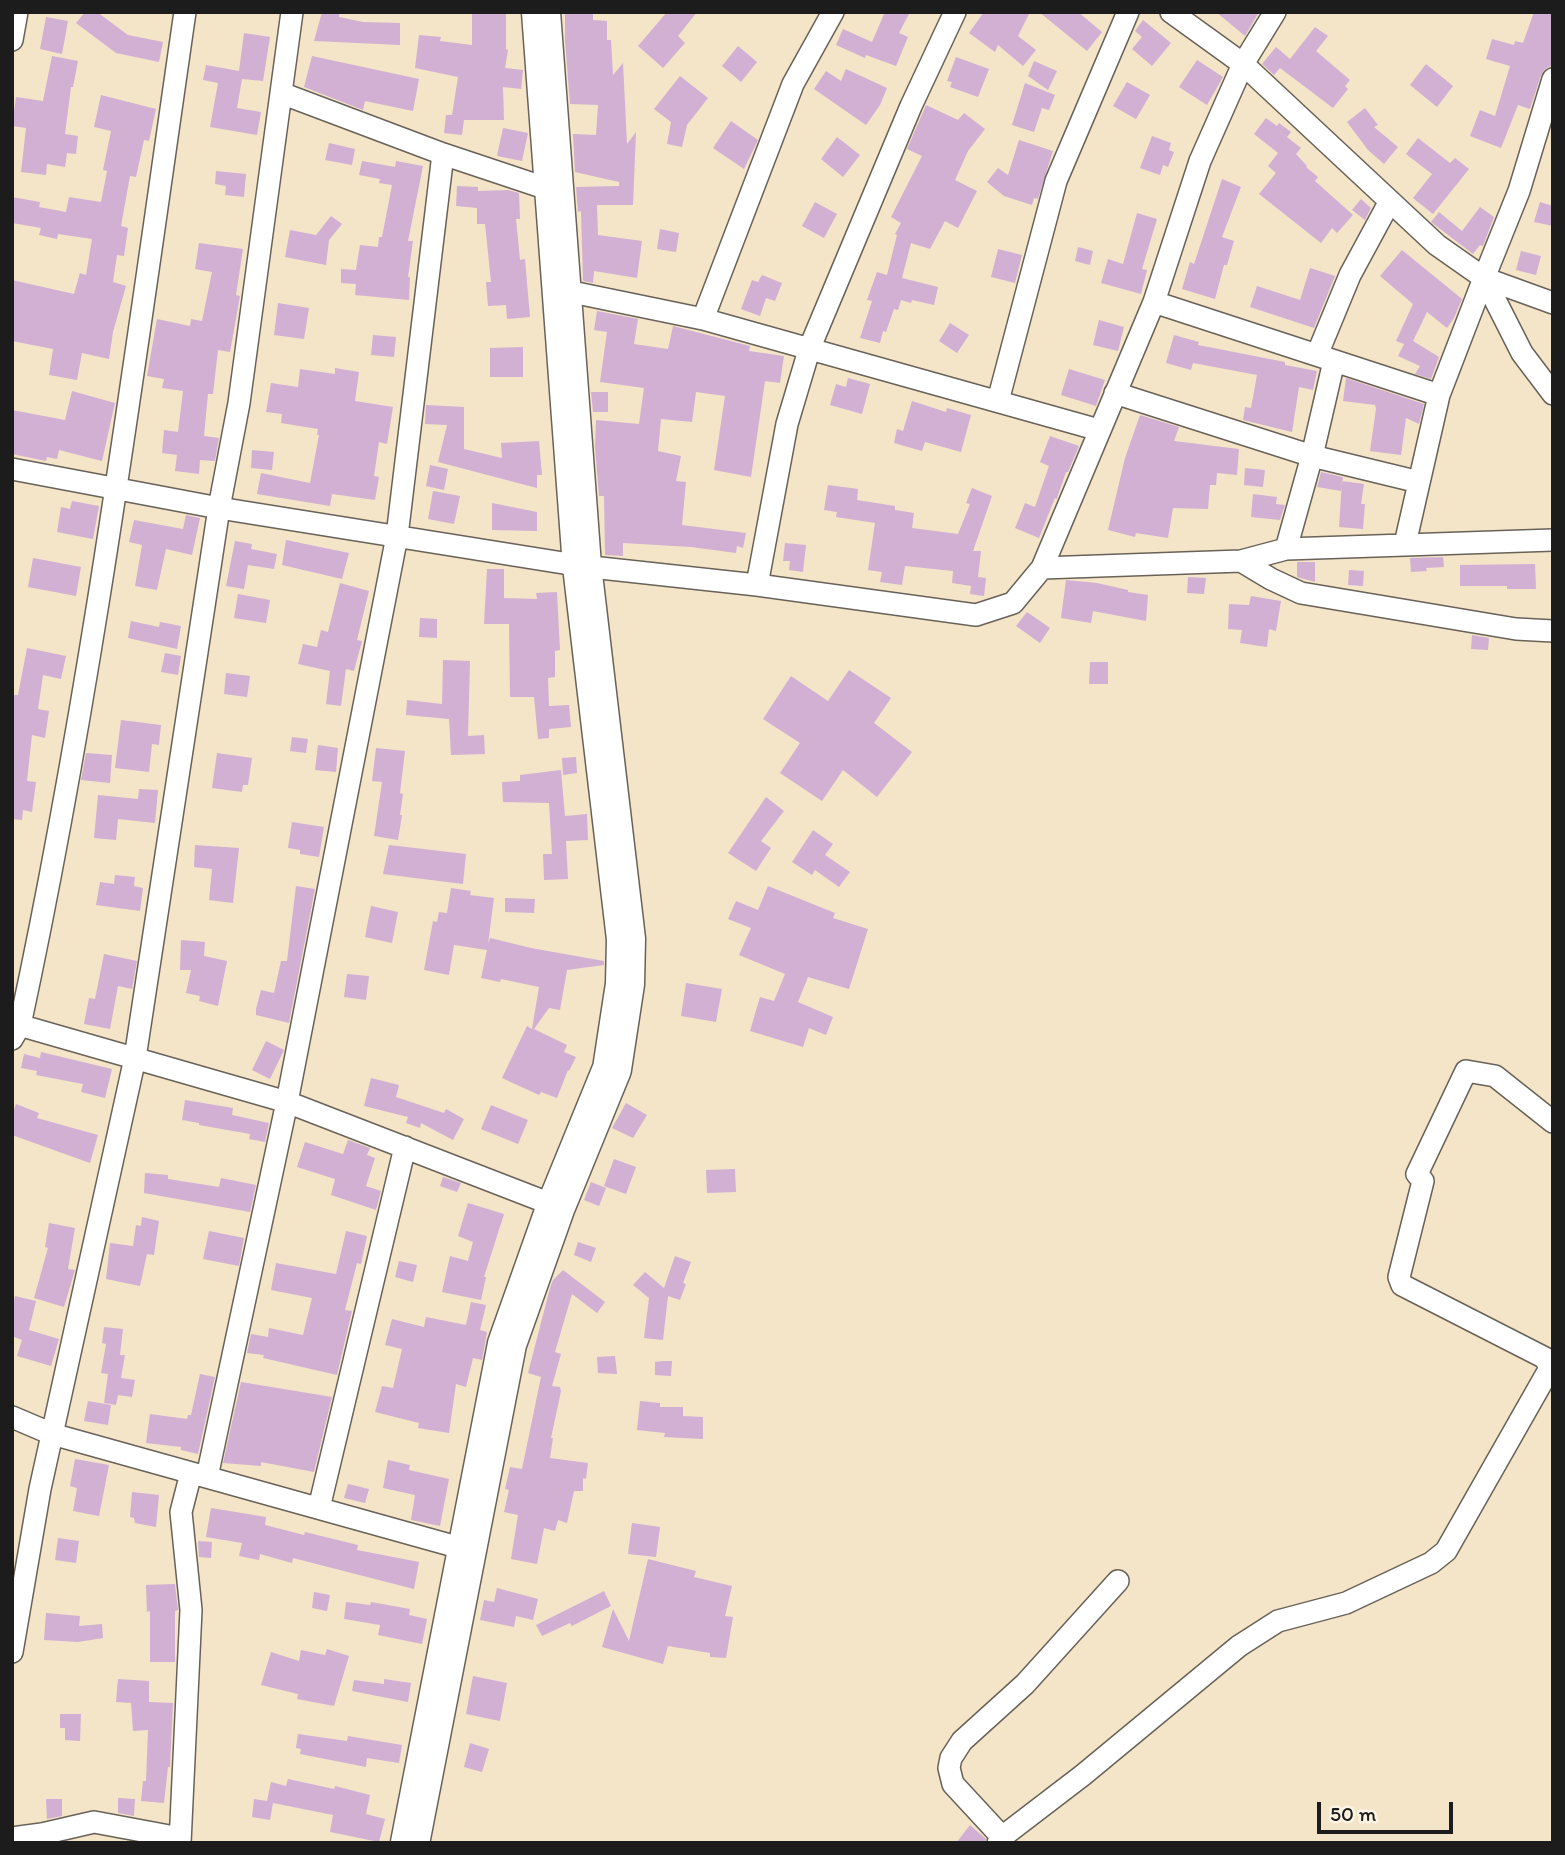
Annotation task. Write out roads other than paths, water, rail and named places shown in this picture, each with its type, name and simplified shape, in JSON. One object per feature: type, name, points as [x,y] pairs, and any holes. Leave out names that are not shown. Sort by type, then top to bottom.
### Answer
[{"type":"highway","points":[[410,1843],[507,1344],[556,1206],[612,1069],[625,984],[626,939],[582,566],[541,12]]},
{"type":"street","points":[[12,40],[18,12]]},
{"type":"street","points":[[185,12],[116,488],[50,886],[15,1029],[135,1058],[287,1102],[556,1206]]},
{"type":"street","points":[[12,1652],[40,1489],[135,1058],[219,508],[239,403],[292,12]]},
{"type":"street","points":[[703,319],[793,84],[833,12]]},
{"type":"street","points":[[757,585],[787,424],[810,347],[911,106],[955,12]]},
{"type":"street","points":[[998,401],[1056,181],[1128,12]]},
{"type":"street","points":[[1171,12],[1243,64],[1437,245],[1484,278],[1553,303]]},
{"type":"street","points":[[12,468],[219,508],[582,566],[757,585],[976,615],[1013,603],[1042,568],[1154,302],[1200,161],[1243,64],[1275,12]]},
{"type":"street","points":[[1405,544],[1439,396],[1519,191],[1553,79]]},
{"type":"street","points":[[281,93],[443,154],[554,191]]},
{"type":"street","points":[[12,1838],[94,1822],[180,1841],[191,1610],[181,1513],[199,1475],[287,1102],[397,536],[443,154]]},
{"type":"street","points":[[1286,549],[1312,456],[1326,358],[1350,275],[1390,201]]},
{"type":"street","points":[[1484,278],[1522,353],[1553,394]]},
{"type":"street","points":[[562,290],[703,319],[1099,430]]},
{"type":"street","points":[[1154,302],[1439,396]]},
{"type":"street","points":[[1115,393],[1312,456],[1419,482]]},
{"type":"street","points":[[1042,568],[1241,561],[1286,549],[1553,540]]},
{"type":"street","points":[[1241,561],[1301,593],[1516,629],[1553,631]]},
{"type":"street","points":[[1118,1581],[1025,1684],[962,1741],[951,1758],[949,1768],[953,1784],[1000,1840],[1258,1633],[1289,1617],[1346,1603],[1431,1563],[1446,1551],[1550,1368],[1545,1358],[1402,1285],[1399,1277],[1423,1181],[1417,1174],[1466,1071],[1495,1076],[1553,1122]]},
{"type":"street","points":[[319,1508],[405,1147]]},
{"type":"street","points":[[12,1418],[52,1434],[468,1550]]}]
